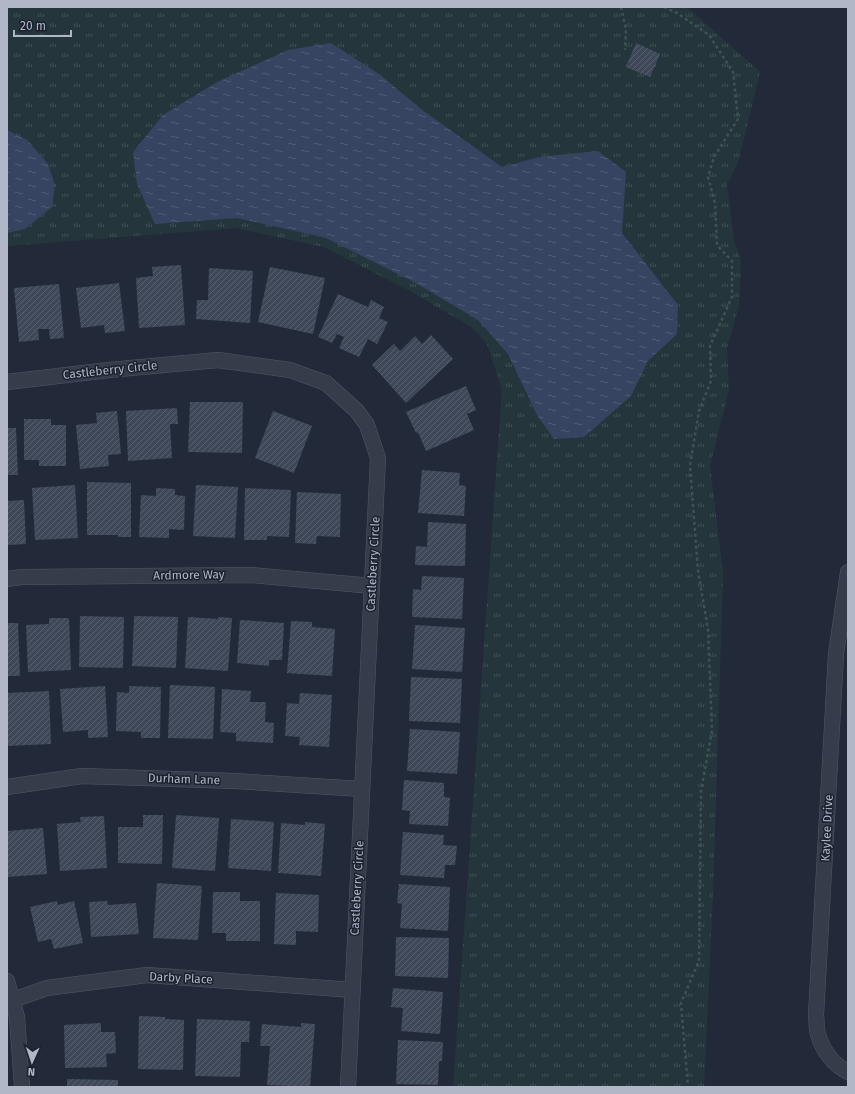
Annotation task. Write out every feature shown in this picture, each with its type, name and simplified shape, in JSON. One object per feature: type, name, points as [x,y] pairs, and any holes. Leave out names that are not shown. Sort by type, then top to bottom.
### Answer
[{"type":"street","name":"Castleberry Circle","points":[[7,382],[109,370],[218,360],[290,370],[326,383],[357,411],[368,425],[378,458],[348,1087]]},
{"type":"street","name":"Kaylee Drive","points":[[848,572],[836,654],[841,681],[816,1015],[817,1033],[823,1047],[832,1060],[843,1070],[848,1072]]},
{"type":"street","name":"Ardmore Way","points":[[7,579],[22,577],[252,575],[372,586]]},
{"type":"street","name":"Durham Lane","points":[[7,787],[82,776],[235,781],[362,789]]},
{"type":"street","name":"Darby Place","points":[[13,1000],[48,988],[147,976],[353,990]]},
{"type":"street","points":[[7,981],[17,1017],[14,1062],[22,1087]]},
{"type":"path","points":[[621,7],[626,29],[625,50]]},
{"type":"path","points":[[664,7],[709,35],[733,72],[738,119],[714,157],[708,177],[714,203],[717,245],[732,261],[732,297],[710,346],[711,381],[699,411],[690,464],[698,571],[708,629],[712,731],[701,791],[699,961],[681,1003],[688,1087]]},
{"type":"green space","points":[[7,7],[687,7],[760,72],[738,163],[727,185],[734,241],[741,260],[739,305],[727,348],[729,389],[710,466],[723,573],[713,894],[704,1087],[453,1087],[502,389],[487,344],[473,328],[410,291],[324,247],[236,228],[7,246]]},
{"type":"water","points":[[331,43],[379,74],[421,109],[502,167],[539,157],[598,151],[626,172],[622,233],[678,305],[677,334],[648,361],[631,396],[584,437],[554,439],[537,415],[508,354],[478,320],[414,282],[326,238],[237,218],[155,224],[137,184],[133,152],[163,115],[217,82],[288,50]]},
{"type":"water","points":[[7,130],[27,140],[48,164],[55,185],[52,207],[25,229],[7,233]]},
{"type":"building","points":[[636,43],[660,54],[650,77],[626,67]]},
{"type":"building","points":[[181,265],[185,325],[139,328],[136,278],[153,276],[152,267]]},
{"type":"building","points":[[270,267],[325,278],[313,334],[258,322]]},
{"type":"building","points":[[209,268],[253,271],[250,323],[196,319],[197,300],[208,300]]},
{"type":"building","points":[[119,283],[125,331],[105,333],[104,325],[81,328],[76,288]]},
{"type":"building","points":[[59,284],[64,338],[50,339],[49,329],[38,329],[39,340],[19,342],[14,288]]},
{"type":"building","points":[[338,294],[368,307],[371,300],[384,307],[379,318],[388,322],[377,344],[368,339],[359,357],[339,348],[344,337],[337,334],[332,343],[318,337]]},
{"type":"building","points":[[431,335],[453,359],[406,403],[372,365],[394,344],[400,351],[415,336],[422,344]]},
{"type":"building","points":[[466,386],[476,410],[467,414],[474,430],[426,451],[418,432],[416,433],[406,412]]},
{"type":"building","points":[[190,402],[243,402],[242,453],[188,452]]},
{"type":"building","points":[[177,408],[178,424],[170,424],[172,458],[128,461],[126,411]]},
{"type":"building","points":[[117,411],[121,454],[108,455],[109,466],[80,469],[76,425],[97,423],[96,413]]},
{"type":"building","points":[[273,411],[312,426],[294,473],[255,458]]},
{"type":"building","points":[[24,419],[51,419],[51,425],[66,425],[66,466],[39,466],[39,460],[24,460]]},
{"type":"building","points":[[7,428],[16,428],[18,475],[7,475]]},
{"type":"building","points":[[422,470],[460,473],[459,485],[466,486],[464,516],[418,513]]},
{"type":"building","points":[[87,482],[131,483],[131,537],[118,537],[118,535],[87,535]]},
{"type":"building","points":[[75,485],[78,538],[35,540],[32,488]]},
{"type":"building","points":[[196,485],[238,487],[235,538],[193,536]]},
{"type":"building","points":[[156,488],[175,489],[175,495],[185,496],[184,530],[169,529],[169,538],[139,537],[141,495],[156,496]]},
{"type":"building","points":[[245,488],[291,490],[289,537],[267,536],[267,540],[244,540]]},
{"type":"building","points":[[297,492],[341,494],[340,537],[317,536],[316,544],[295,543]]},
{"type":"building","points":[[24,500],[26,544],[8,545],[7,501]]},
{"type":"building","points":[[428,522],[466,524],[465,566],[415,565],[416,546],[427,547]]},
{"type":"building","points":[[422,576],[464,578],[462,619],[412,617],[413,589],[421,590]]},
{"type":"building","points":[[80,616],[124,617],[123,668],[79,667]]},
{"type":"building","points":[[134,616],[178,617],[176,668],[132,666]]},
{"type":"building","points":[[188,617],[218,619],[218,617],[232,618],[228,671],[185,668]]},
{"type":"building","points":[[49,618],[69,618],[71,670],[28,672],[26,625],[49,624]]},
{"type":"building","points":[[240,620],[284,623],[282,660],[269,660],[269,666],[237,663]]},
{"type":"building","points":[[291,621],[312,622],[312,627],[335,629],[332,676],[287,673]]},
{"type":"building","points":[[7,623],[18,623],[20,676],[7,676]]},
{"type":"building","points":[[415,625],[465,628],[462,672],[412,669]]},
{"type":"building","points":[[411,677],[462,679],[460,723],[409,721]]},
{"type":"building","points":[[170,685],[215,687],[213,739],[168,738]]},
{"type":"building","points":[[105,686],[108,737],[88,738],[88,730],[63,732],[60,689]]},
{"type":"building","points":[[129,686],[161,687],[160,738],[141,738],[141,732],[116,731],[117,692],[129,693]]},
{"type":"building","points":[[222,689],[251,691],[250,702],[266,702],[265,722],[274,723],[273,743],[236,741],[236,733],[220,732]]},
{"type":"building","points":[[49,691],[51,744],[7,746],[7,693]]},
{"type":"building","points":[[300,693],[332,695],[329,747],[299,745],[300,737],[285,736],[287,703],[299,704]]},
{"type":"building","points":[[410,729],[460,732],[457,774],[407,771]]},
{"type":"building","points":[[404,780],[444,783],[444,797],[450,798],[448,826],[409,824],[410,811],[402,810]]},
{"type":"building","points":[[143,815],[163,815],[162,864],[118,863],[118,827],[143,827]]},
{"type":"building","points":[[176,815],[219,818],[215,871],[172,868]]},
{"type":"building","points":[[104,816],[107,868],[60,871],[57,824],[81,822],[80,817]]},
{"type":"building","points":[[231,819],[274,822],[271,871],[228,868]]},
{"type":"building","points":[[305,822],[325,824],[321,876],[278,873],[281,823],[305,825]]},
{"type":"building","points":[[43,828],[47,874],[7,877],[7,831]]},
{"type":"building","points":[[403,832],[444,835],[443,845],[457,846],[455,865],[445,865],[444,878],[400,875]]},
{"type":"building","points":[[157,883],[202,886],[198,940],[153,938]]},
{"type":"building","points":[[399,884],[450,887],[448,931],[400,928],[402,904],[397,903]]},
{"type":"building","points":[[213,892],[240,892],[240,901],[260,901],[260,941],[226,941],[226,933],[212,933]]},
{"type":"building","points":[[276,893],[319,895],[318,932],[296,931],[296,945],[274,944]]},
{"type":"building","points":[[57,901],[58,905],[74,901],[83,943],[54,949],[51,939],[38,942],[30,907]]},
{"type":"building","points":[[107,901],[108,905],[136,903],[139,934],[91,937],[89,902]]},
{"type":"building","points":[[396,937],[449,938],[448,978],[395,976]]},
{"type":"building","points":[[393,988],[443,992],[440,1034],[401,1031],[403,1008],[391,1007]]},
{"type":"building","points":[[139,1016],[165,1017],[165,1019],[184,1020],[183,1070],[138,1069]]},
{"type":"building","points":[[197,1019],[250,1021],[249,1042],[241,1042],[240,1077],[195,1076]]},
{"type":"building","points":[[101,1023],[101,1032],[115,1032],[116,1053],[106,1054],[107,1067],[65,1068],[64,1025]]},
{"type":"building","points":[[301,1023],[315,1024],[310,1087],[267,1085],[270,1046],[260,1046],[262,1024],[301,1027]]},
{"type":"building","points":[[398,1040],[443,1042],[442,1061],[439,1061],[438,1085],[396,1084]]},
{"type":"building","points":[[67,1079],[118,1080],[118,1087],[67,1087]]}]
